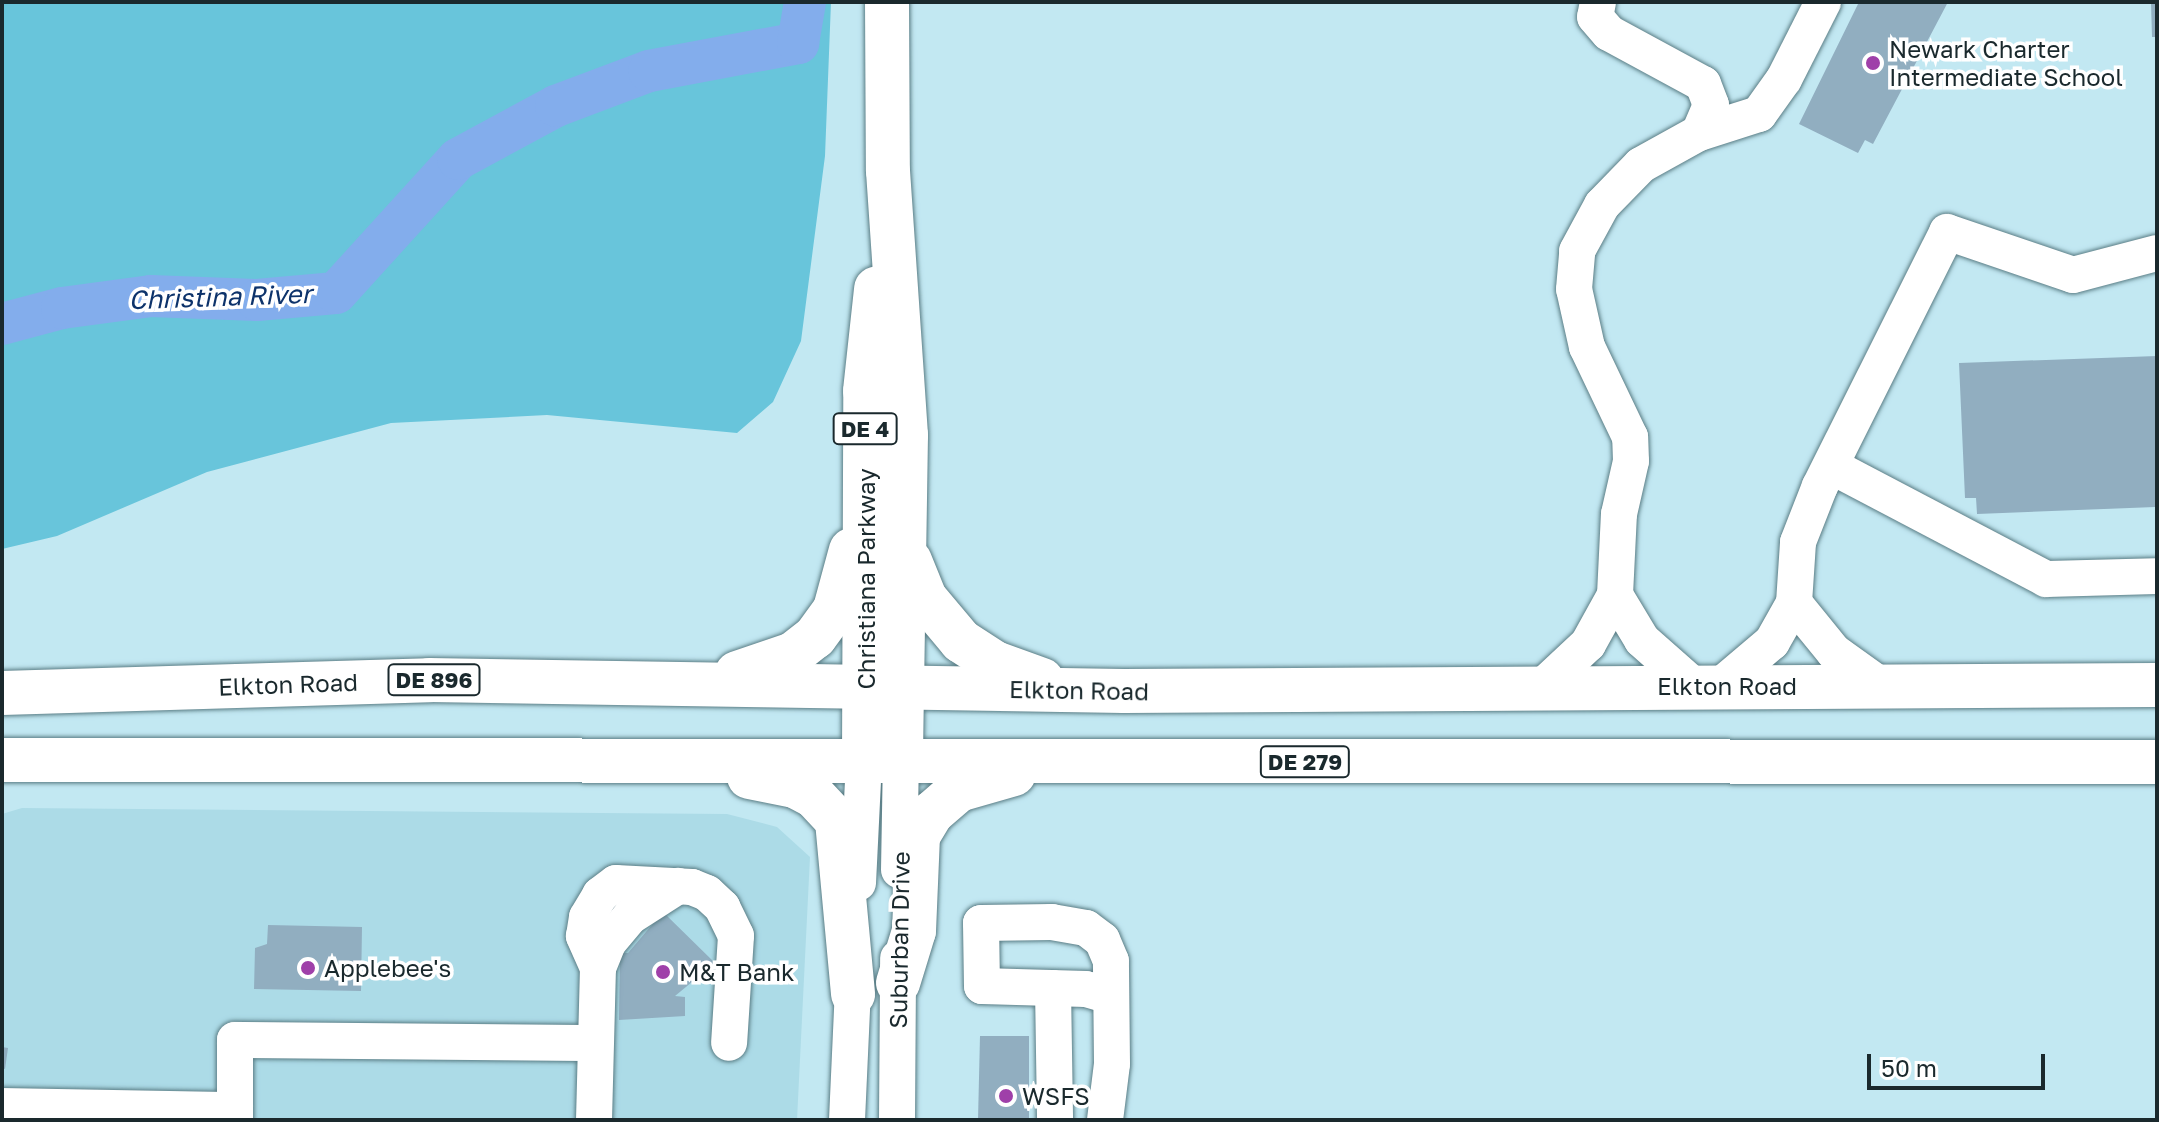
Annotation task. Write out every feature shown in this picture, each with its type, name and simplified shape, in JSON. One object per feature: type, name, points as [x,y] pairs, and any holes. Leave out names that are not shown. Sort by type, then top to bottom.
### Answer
[{"type":"main road","name":"DE 4","points":[[887,2],[888,171]]},
{"type":"main road","name":"Christiana Parkway","points":[[885,688],[865,469],[865,391],[888,171]]},
{"type":"main road","name":"Christiana Parkway","points":[[882,760],[885,688],[906,548],[906,435],[888,171]]},
{"type":"main road","points":[[707,681],[793,654],[825,626],[843,588],[865,469]]},
{"type":"main road","points":[[906,548],[925,598],[961,641],[995,663],[1070,690]]},
{"type":"main road","name":"Elkton Road","points":[[2,693],[429,680],[707,681],[885,688],[1070,690],[2157,685]]},
{"type":"main road","points":[[2,760],[882,760]]},
{"type":"main road","points":[[538,760],[583,778],[765,777],[814,796],[837,821],[842,847],[853,994]]},
{"type":"main road","name":"DE 279","points":[[882,760],[2157,762]]},
{"type":"main road","points":[[898,983],[914,931],[914,854],[932,813],[958,790],[1058,760]]},
{"type":"street","points":[[1598,2],[1595,17],[1609,33],[1703,84],[1711,105],[1699,133]]},
{"type":"street","points":[[1542,687],[1588,644],[1615,595],[1630,437],[1587,347],[1574,289],[1577,251],[1602,205],[1641,165],[1699,133],[1759,114],[1784,79],[1823,2]]},
{"type":"street","points":[[1615,595],[1642,640],[1706,686],[1772,642],[1794,603],[1798,542],[1831,466],[1947,232],[2073,275],[2157,253]]},
{"type":"street","points":[[1831,466],[2046,579],[2157,576]]},
{"type":"street","points":[[1794,603],[1834,652],[1883,687]]},
{"type":"street","name":"Suburban Drive","points":[[882,760],[898,983],[897,1120]]},
{"type":"street","name":"Suburban Drive","points":[[847,1120],[853,994],[882,760]]},
{"type":"street","points":[[594,1120],[598,968],[584,936],[587,917],[600,895],[616,883],[678,886],[707,893],[722,907],[736,936],[729,1043]]},
{"type":"street","points":[[1105,1120],[1112,1064],[1111,961],[1102,940],[1086,928],[981,923],[982,986],[1053,988],[1111,996]]},
{"type":"street","points":[[1053,988],[1055,1120]]},
{"type":"street","points":[[2,1106],[235,1115],[235,1040],[595,1043]]},
{"type":"shaded area","points":[[2,2],[831,2],[825,156],[801,341],[773,402],[737,433],[547,415],[391,423],[207,472],[57,536],[2,549]]},
{"type":"shaded area","points":[[22,808],[727,814],[777,827],[810,857],[797,1120],[2,1120],[2,814]]},
{"type":"building","name":"Newark Charter Intermediate School","points":[[1859,2],[1948,2],[1873,144],[1865,140],[1858,153],[1799,124]]},
{"type":"building","points":[[2151,2],[2157,2],[2157,37],[2152,37]]},
{"type":"building","points":[[2157,356],[2155,507],[1977,514],[1976,498],[1965,498],[1959,363]]},
{"type":"building","name":"M&T Bank","points":[[663,912],[715,963],[675,996],[685,997],[685,1016],[619,1020],[620,953],[628,953]]},
{"type":"building","name":"Applebee's","points":[[268,925],[362,927],[361,991],[254,989],[255,948],[267,944]]},
{"type":"building","points":[[980,1036],[1029,1036],[1029,1120],[978,1120]]},
{"type":"building","points":[[2,1047],[8,1048],[5,1069],[2,1068]]},
{"type":"waterway","name":"Christina River","points":[[2,324],[62,308],[151,296],[257,300],[336,293],[458,159],[556,106],[649,71],[798,43],[805,2]]},
{"type":"place","name":"Newark Charter Intermediate School","points":[[1873,63]]},
{"type":"place","name":"Applebee's","points":[[308,968]]},
{"type":"place","name":"M&T Bank","points":[[663,972]]},
{"type":"place","name":"WSFS","points":[[1006,1096]]}]
